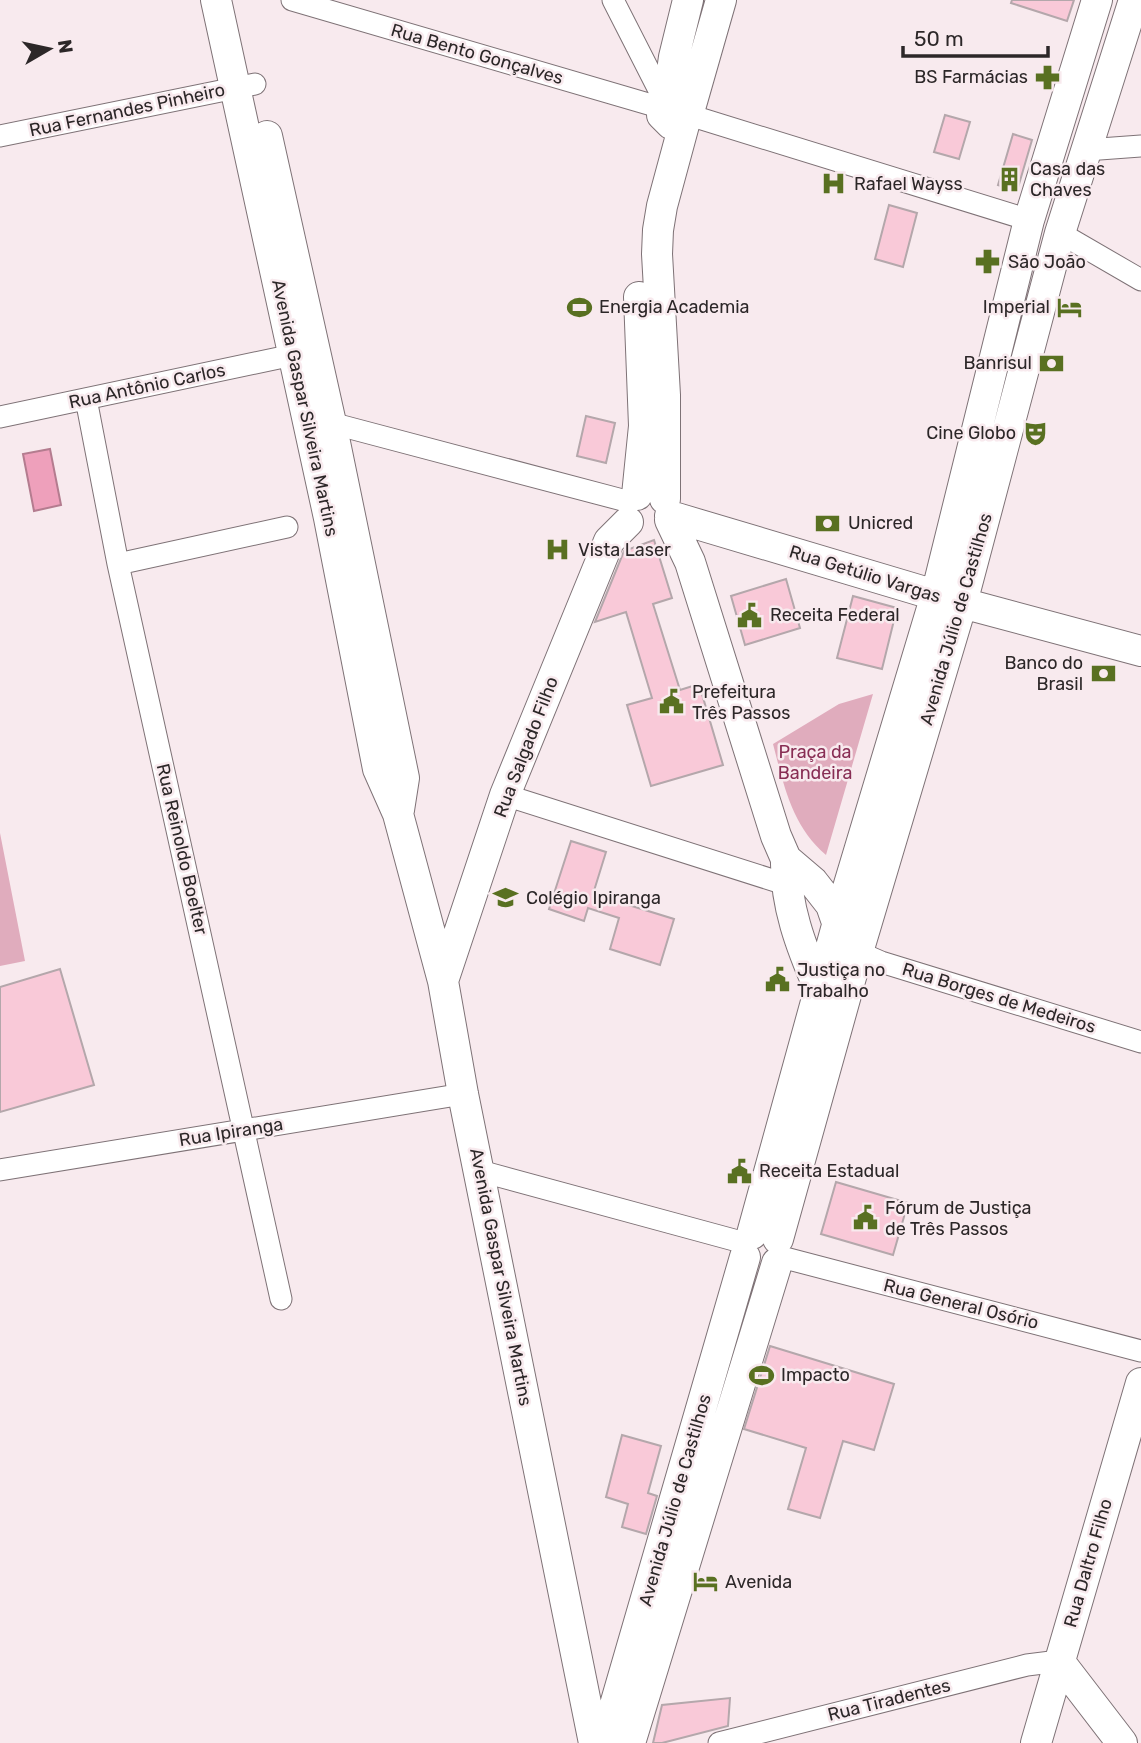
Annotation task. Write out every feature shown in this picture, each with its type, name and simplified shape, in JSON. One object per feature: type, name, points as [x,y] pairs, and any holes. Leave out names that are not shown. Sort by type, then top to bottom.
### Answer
[{"type":"street","name":"Avenida Gaspar Silveira Martins","points":[[216,0],[245,86],[331,423],[404,778],[398,814]]},
{"type":"street","name":"Avenida Gaspar Silveira Martins","points":[[236,0],[245,86],[293,355],[329,518],[378,769],[398,814],[443,981],[463,1094],[594,1743]]},
{"type":"street","name":"Rua Bento Gonçalves","points":[[292,0],[674,110],[1029,220]]},
{"type":"street","points":[[613,0],[674,110]]},
{"type":"street","points":[[688,0],[674,57],[674,110],[658,230],[666,408],[650,509],[690,562],[776,836],[800,944],[819,988]]},
{"type":"street","points":[[674,110],[721,0]]},
{"type":"street","name":"Avenida Júlio de Castilhos","points":[[604,1743],[709,1383],[763,1249],[858,951],[949,599],[1029,220],[1097,0]]},
{"type":"street","name":"Avenida Júlio de Castilhos","points":[[630,1743],[738,1391],[763,1249],[819,988],[838,924],[949,599],[1133,0]]},
{"type":"street","name":"Rua Fernandes Pinheiro","points":[[0,136],[245,86]]},
{"type":"street","points":[[1086,150],[1141,146]]},
{"type":"street","points":[[1029,220],[1060,233],[1141,280]]},
{"type":"street","name":"Rua Antônio Carlos","points":[[0,417],[293,355]]},
{"type":"street","name":"Rua Reinoldo Boelter","points":[[86,399],[118,564],[281,1299]]},
{"type":"street","name":"Rua Getúlio Vargas","points":[[331,423],[650,509],[949,599],[1141,651]]},
{"type":"street","name":"Rua Salgado Filho","points":[[443,981],[505,796],[608,541],[650,509]]},
{"type":"street","points":[[118,564],[287,527]]},
{"type":"street","points":[[505,796],[736,867],[786,872],[813,882],[831,905],[845,942],[858,951]]},
{"type":"street","name":"Rua Borges de Medeiros","points":[[858,951],[881,962],[1141,1042]]},
{"type":"street","name":"Rua Ipiranga","points":[[0,1170],[463,1094]]},
{"type":"street","name":"Rua General Osório","points":[[480,1171],[1141,1351]]},
{"type":"street","name":"Rua Daltro Filho","points":[[1036,1743],[1141,1382]]},
{"type":"street","points":[[709,1383],[738,1391]]},
{"type":"street","points":[[1059,1661],[1122,1743]]},
{"type":"street","name":"Rua Tiradentes","points":[[719,1743],[1027,1665],[1059,1661]]},
{"type":"green space","name":"Praça da Bandeira","points":[[873,694],[826,855],[814,844],[797,818],[773,744],[839,704]]},
{"type":"green space","points":[[0,833],[25,961],[0,966]]},
{"type":"shaded area","points":[[50,449],[61,505],[34,511],[23,454]]},
{"type":"building","points":[[1012,0],[1074,0],[1067,21],[1011,3]]},
{"type":"building","points":[[945,115],[970,122],[959,159],[934,152]]},
{"type":"building","points":[[1013,134],[1032,140],[1017,191],[998,185]]},
{"type":"building","points":[[889,205],[917,213],[903,267],[875,259]]},
{"type":"building","points":[[586,416],[615,423],[606,463],[577,456]]},
{"type":"building","name":"Prefeitura Três Passos","points":[[654,540],[672,598],[653,604],[680,690],[699,684],[723,765],[651,786],[627,705],[652,698],[626,612],[595,622],[624,551]]},
{"type":"building","name":"Receita Federal","points":[[786,579],[800,628],[745,645],[731,596]]},
{"type":"building","points":[[853,596],[897,608],[882,669],[837,658]]},
{"type":"building","points":[[571,841],[606,852],[593,894],[674,919],[660,965],[610,949],[619,918],[588,908],[584,921],[549,909]]},
{"type":"building","points":[[60,969],[94,1085],[0,1112],[0,987]]},
{"type":"building","name":"Fórum de Justiça de Três Passos","points":[[836,1182],[908,1203],[893,1255],[821,1234]]},
{"type":"building","points":[[770,1346],[894,1384],[874,1450],[843,1441],[820,1518],[788,1509],[806,1448],[744,1429]]},
{"type":"building","points":[[622,1435],[661,1446],[648,1493],[657,1496],[646,1534],[622,1527],[628,1504],[606,1497]]},
{"type":"building","points":[[730,1698],[728,1726],[653,1743],[662,1705]]},
{"type":"place","name":"BS Farmácias","points":[[1048,77]]},
{"type":"place","name":"Casa das Chaves","points":[[1010,179]]},
{"type":"place","name":"Rafael Wayss","points":[[834,184]]},
{"type":"place","name":"São João","points":[[988,262]]},
{"type":"place","name":"Energia Academia","points":[[579,307]]},
{"type":"place","name":"Imperial","points":[[1070,307]]},
{"type":"place","name":"Banrisul","points":[[1052,363]]},
{"type":"place","name":"Cine Globo","points":[[1036,433]]},
{"type":"place","name":"Unicred","points":[[828,523]]},
{"type":"place","name":"Vista Laser","points":[[558,550]]},
{"type":"place","name":"Receita Federal","points":[[750,615]]},
{"type":"place","name":"Banco do Brasil","points":[[1103,673]]},
{"type":"place","name":"Prefeitura Três Passos","points":[[672,702]]},
{"type":"place","name":"Colégio Ipiranga","points":[[506,898]]},
{"type":"place","name":"Justiça no Trabalho","points":[[777,980]]},
{"type":"place","name":"Receita Estadual","points":[[739,1171]]},
{"type":"place","name":"Fórum de Justiça de Três Passos","points":[[865,1218]]},
{"type":"place","name":"Impacto","points":[[761,1375]]},
{"type":"place","name":"Avenida","points":[[705,1582]]}]
